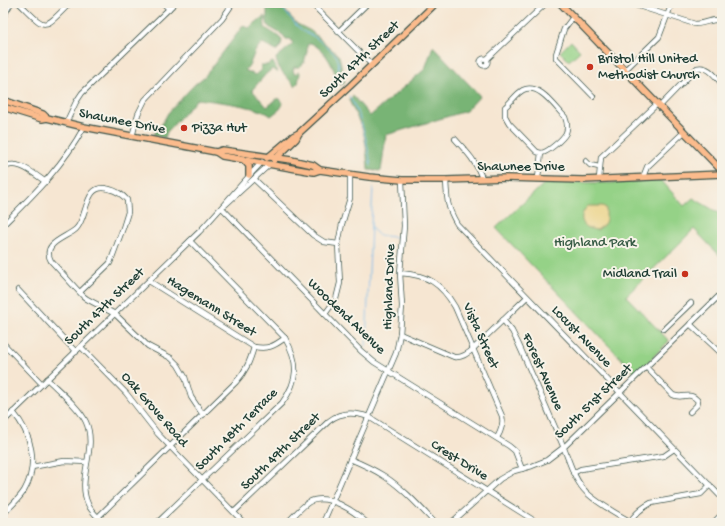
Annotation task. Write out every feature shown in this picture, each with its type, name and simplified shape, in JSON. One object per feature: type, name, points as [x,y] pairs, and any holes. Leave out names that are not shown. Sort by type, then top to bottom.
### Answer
[{"type":"main road","name":"South 47th Street","points":[[262,162],[293,136],[299,133],[372,66],[436,3]]},
{"type":"main road","points":[[560,3],[722,171]]},
{"type":"main road","name":"Shawnee Drive","points":[[3,100],[26,111]]},
{"type":"main road","name":"Shawnee Drive","points":[[3,107],[43,114],[47,118],[84,127],[216,152],[222,156],[314,172],[320,170],[402,180],[482,178],[599,179],[722,174]]},
{"type":"main road","name":"South 47th Street","points":[[270,164],[298,137],[299,133]]},
{"type":"main road","points":[[287,147],[285,152],[287,157],[291,160]]},
{"type":"main road","name":"Shawnee Drive","points":[[216,152],[222,150],[291,160],[313,165],[320,170]]},
{"type":"main road","points":[[242,159],[249,166],[251,177]]},
{"type":"main road","points":[[709,174],[715,168],[715,164]]},
{"type":"street","points":[[3,17],[11,3]]},
{"type":"street","points":[[18,3],[39,23],[46,25],[70,3]]},
{"type":"street","points":[[22,7],[26,3]]},
{"type":"street","points":[[163,3],[169,9]]},
{"type":"street","points":[[66,123],[82,93],[175,3]]},
{"type":"street","points":[[132,137],[138,114],[145,100],[222,19],[234,3]]},
{"type":"street","points":[[311,3],[372,66]]},
{"type":"street","points":[[338,32],[368,3]]},
{"type":"street","points":[[487,59],[546,3]]},
{"type":"street","points":[[629,3],[695,24],[704,23],[712,19],[722,20]]},
{"type":"street","points":[[625,70],[656,42],[672,3]]},
{"type":"street","points":[[573,17],[564,29],[556,58],[593,96]]},
{"type":"street","points":[[599,179],[601,157],[697,68],[706,68],[722,84]]},
{"type":"street","points":[[529,88],[540,91],[565,117],[566,120],[567,129],[564,135],[546,153],[541,153],[537,152],[508,124],[505,116],[505,107],[521,91],[529,88]]},
{"type":"street","points":[[3,225],[46,182],[67,155],[84,127]]},
{"type":"street","points":[[643,177],[647,167],[684,132]]},
{"type":"street","points":[[455,139],[474,160],[482,178]]},
{"type":"street","points":[[538,178],[541,153]]},
{"type":"street","points":[[586,161],[590,165],[599,167]]},
{"type":"street","name":"South 47th Street","points":[[251,177],[262,162]]},
{"type":"street","points":[[3,168],[12,164],[20,165],[46,182]]},
{"type":"street","name":"South 47th Street","points":[[3,422],[190,241],[222,208],[233,192],[270,164]]},
{"type":"street","points":[[325,314],[336,299],[340,282],[338,244],[350,198],[350,174]]},
{"type":"street","points":[[251,177],[313,236],[324,242],[338,244]]},
{"type":"street","name":"Highland Drive","points":[[323,523],[396,354],[400,334],[402,306],[400,273],[404,226],[402,180]]},
{"type":"street","name":"Locust Avenue","points":[[446,180],[447,201],[450,212],[457,224],[722,498]]},
{"type":"street","points":[[80,292],[110,263],[128,212],[127,200],[122,195],[109,189],[101,188],[94,191],[90,195],[77,228],[54,243],[50,249],[49,257],[80,292],[93,303],[115,314],[148,346],[171,358],[178,365],[185,376],[191,397],[203,415]]},
{"type":"street","name":"Woodend Avenue","points":[[222,208],[361,351],[389,371],[497,438],[515,451],[522,469]]},
{"type":"street","points":[[190,241],[285,338]]},
{"type":"street","name":"Vista Street","points":[[400,273],[414,274],[427,278],[439,286],[448,295],[474,348],[503,421],[497,438]]},
{"type":"street","name":"Hagemann Street","points":[[149,281],[254,347],[264,348],[274,346],[285,338]]},
{"type":"street","points":[[18,290],[76,352]]},
{"type":"street","name":"South 51st Street","points":[[451,523],[486,490],[507,475],[547,460],[564,448],[722,293]]},
{"type":"street","points":[[400,334],[457,357],[467,354],[474,348],[527,297]]},
{"type":"street","points":[[664,329],[691,303]]},
{"type":"street","name":"Forest Avenue","points":[[503,320],[512,331],[579,483],[587,493],[598,502],[631,523]]},
{"type":"street","points":[[690,324],[721,353],[722,352]]},
{"type":"street","name":"South 48th Terrace","points":[[157,523],[282,403],[289,394],[293,385],[295,363],[292,351],[285,338]]},
{"type":"street","points":[[3,343],[42,384]]},
{"type":"street","name":"Oak Grove Road","points":[[81,347],[126,393],[149,423],[170,446],[244,523]]},
{"type":"street","points":[[98,517],[244,374],[250,362],[254,347]]},
{"type":"street","points":[[646,367],[673,395],[677,397],[688,395],[695,397],[698,401],[697,405],[690,412]]},
{"type":"street","points":[[48,379],[81,414],[86,422],[90,444],[84,488],[85,496],[88,505],[104,523]]},
{"type":"street","points":[[3,514],[21,496],[25,489],[32,467],[30,442],[20,421],[13,412]]},
{"type":"street","name":"South 49th Street","points":[[234,512],[332,418],[349,413],[369,417]]},
{"type":"street","name":"Crest Drive","points":[[369,417],[536,522]]},
{"type":"street","points":[[574,473],[581,469],[664,456],[674,449]]},
{"type":"street","points":[[350,459],[384,476],[401,489],[435,523]]},
{"type":"street","points":[[32,467],[64,461],[88,462]]},
{"type":"street","points":[[631,523],[639,510],[651,503],[701,494],[710,485]]},
{"type":"street","points":[[286,523],[308,502],[314,500],[332,500],[347,508],[367,523]]},
{"type":"street","points":[[713,523],[722,514]]},
{"type":"green space","points":[[261,3],[280,3],[280,5],[297,24],[311,31],[339,56],[345,83],[339,85],[330,61],[322,51],[311,43],[307,45],[304,63],[299,67],[294,67],[293,71],[295,74],[299,71],[300,73],[298,83],[295,86],[278,66],[276,58],[293,44],[291,39],[286,39],[283,35],[269,27],[267,23],[267,7]]},
{"type":"green space","points":[[264,16],[265,28],[282,40],[281,46],[276,51],[263,43],[255,52],[245,70],[255,75],[261,70],[261,65],[267,65],[273,62],[278,72],[272,69],[252,90],[267,107],[278,98],[283,104],[280,109],[271,116],[257,109],[197,99],[167,132],[165,138],[153,135],[162,124],[168,113],[194,85],[205,76],[243,26],[249,28]]},
{"type":"green space","points":[[571,41],[580,51],[569,61],[560,52]]},
{"type":"green space","points":[[433,46],[480,96],[466,111],[386,135],[381,171],[368,170],[363,130],[349,100],[353,96],[370,116],[425,69]]},
{"type":"green space","name":"Highland Park","points":[[661,180],[684,206],[693,198],[722,215],[722,258],[694,229],[626,296],[669,341],[636,374],[496,228],[546,182],[611,183]]},
{"type":"sand","points":[[588,206],[603,206],[606,208],[606,221],[597,230],[587,227],[582,221],[583,214]]},
{"type":"waterway","points":[[278,3],[297,26],[315,37],[336,55],[339,75],[342,83]]},
{"type":"waterway","points":[[349,96],[361,121],[371,166]]},
{"type":"waterway","points":[[373,187],[371,225],[375,232],[382,236],[398,237]]},
{"type":"waterway","points":[[366,346],[371,225]]},
{"type":"place","name":"Bristol Hill United Methodist Church","points":[[590,67]]},
{"type":"place","name":"Pizza Hut","points":[[184,128]]},
{"type":"place","name":"Midland Trail","points":[[685,274]]}]
